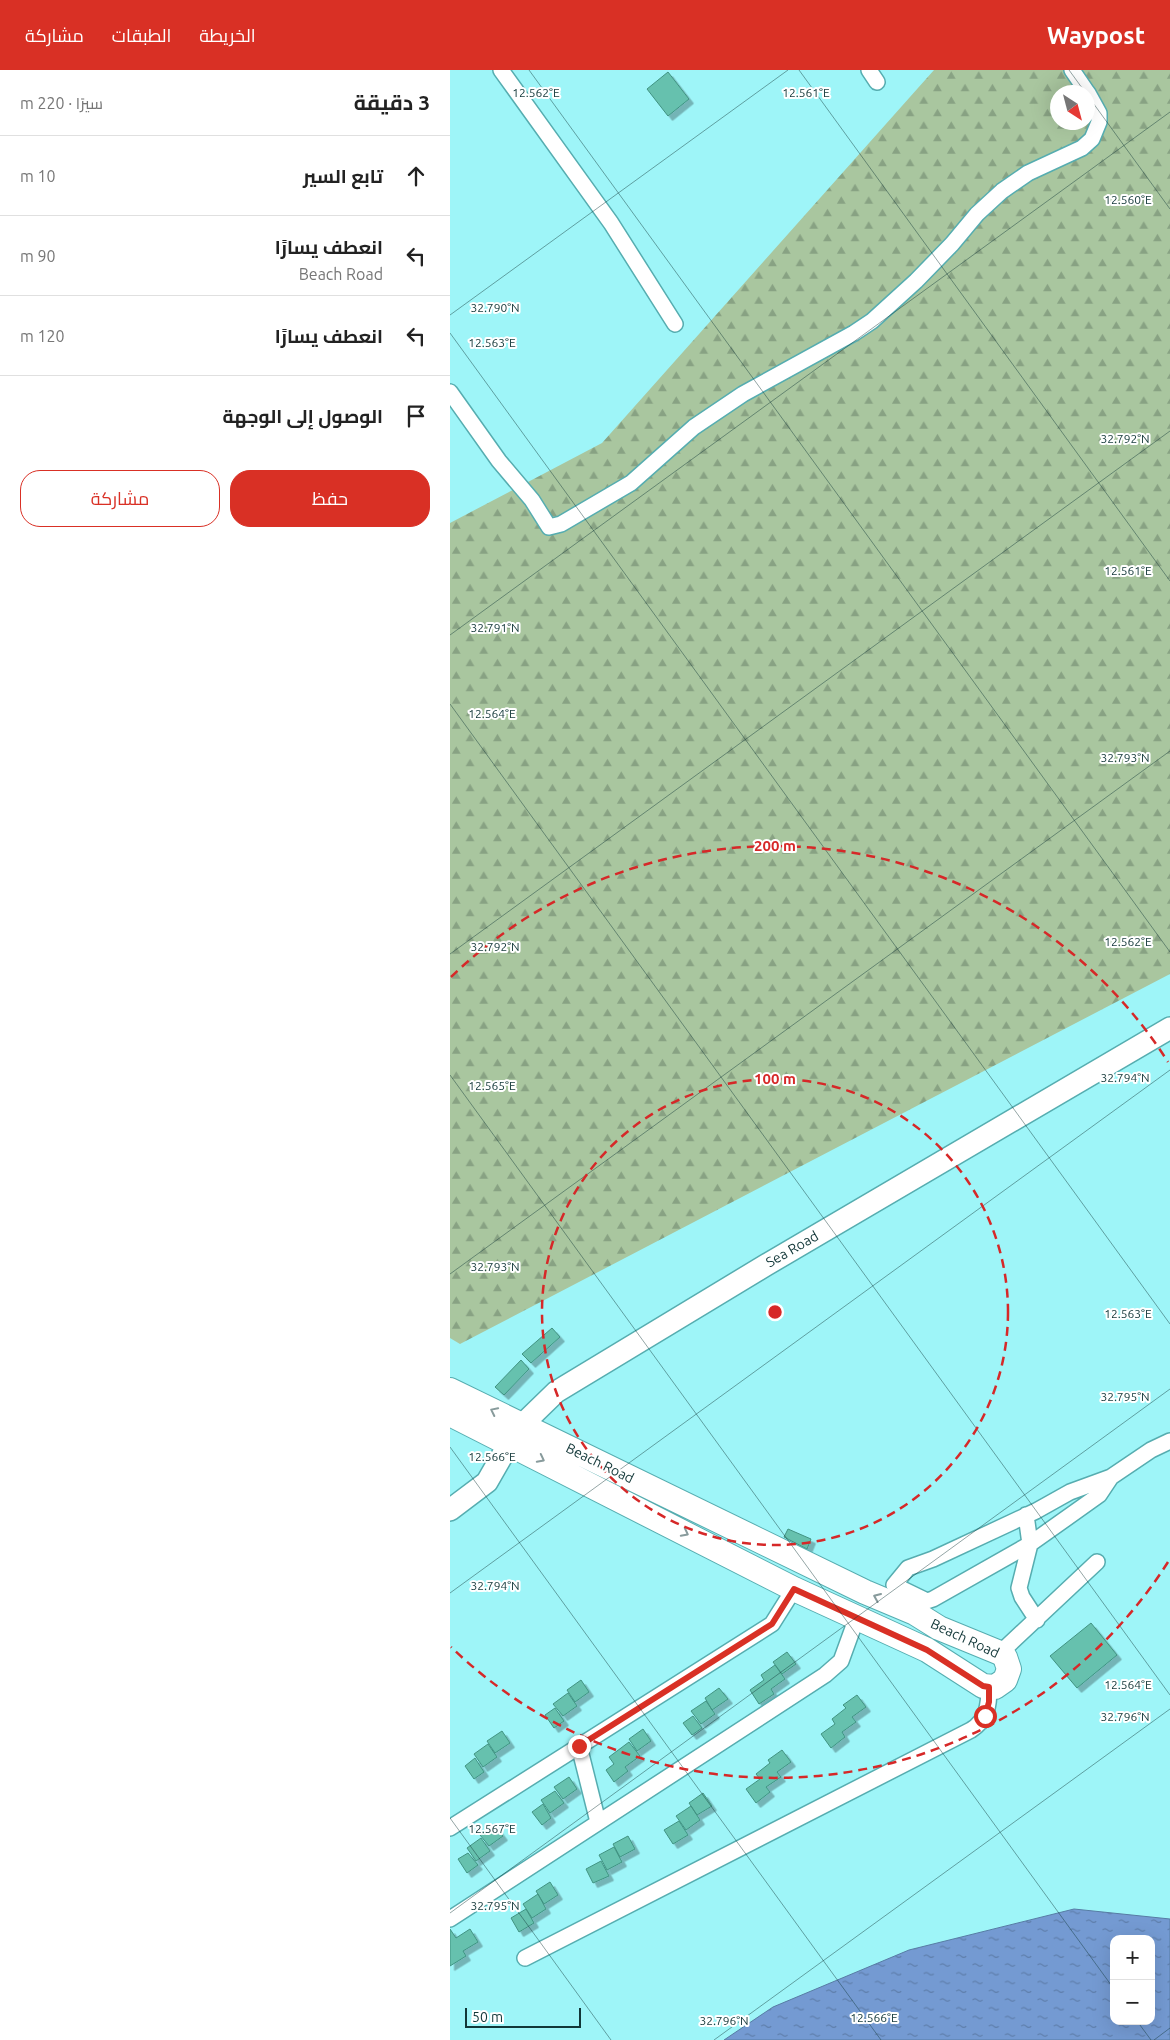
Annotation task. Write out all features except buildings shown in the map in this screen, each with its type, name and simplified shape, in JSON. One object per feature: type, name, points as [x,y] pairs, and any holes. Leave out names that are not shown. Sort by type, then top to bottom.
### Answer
[{"type":"main road","name":"Beach Road","points":[[450,1390],[516,1434],[794,1589],[927,1650],[983,1686],[989,1687],[1001,1684],[1008,1674],[1008,1662],[1000,1653],[939,1628],[915,1613],[516,1434],[450,1414]]},
{"type":"main road","points":[[901,1637],[915,1613]]},
{"type":"main road","points":[[927,1650],[939,1628]]},
{"type":"street","points":[[501,70],[611,223],[675,324]]},
{"type":"street","points":[[1072,70],[1082,85]]},
{"type":"street","points":[[450,392],[499,461],[532,500],[550,527],[561,524],[631,483],[694,427],[744,394],[854,333],[872,320],[916,281],[977,214],[1002,191],[1028,173],[1082,148],[1092,139],[1099,122],[1099,113],[1095,106]]},
{"type":"street","name":"Sea Road","points":[[450,1510],[487,1482],[516,1434],[556,1392],[774,1260],[1170,1028]]},
{"type":"street","points":[[1111,1477],[1099,1495],[1030,1544],[930,1600],[924,1600],[894,1586],[908,1568],[933,1559],[1026,1516],[1070,1492],[1111,1477],[1151,1450],[1170,1442]]},
{"type":"street","points":[[1026,1516],[1030,1544],[1019,1588],[1022,1597],[1038,1620]]},
{"type":"street","points":[[1000,1653],[1038,1620],[1096,1562]]},
{"type":"street","points":[[450,1828],[772,1624],[794,1589]]},
{"type":"street","points":[[450,1919],[837,1666],[842,1661],[857,1618]]},
{"type":"street","points":[[526,1958],[971,1730],[985,1716],[989,1702],[989,1687]]},
{"type":"street","points":[[579,1746],[598,1822]]},
{"type":"green space","points":[[934,70],[1170,70],[1170,974],[460,1344],[450,1338],[450,523],[602,443]]},
{"type":"water","points":[[1074,1909],[1170,1919],[1170,2040],[724,2040],[773,2007],[909,1950]]},
{"type":"route","points":[[579,1746],[772,1624],[794,1589],[927,1650],[983,1686],[989,1687],[989,1702],[985,1716]]}]
